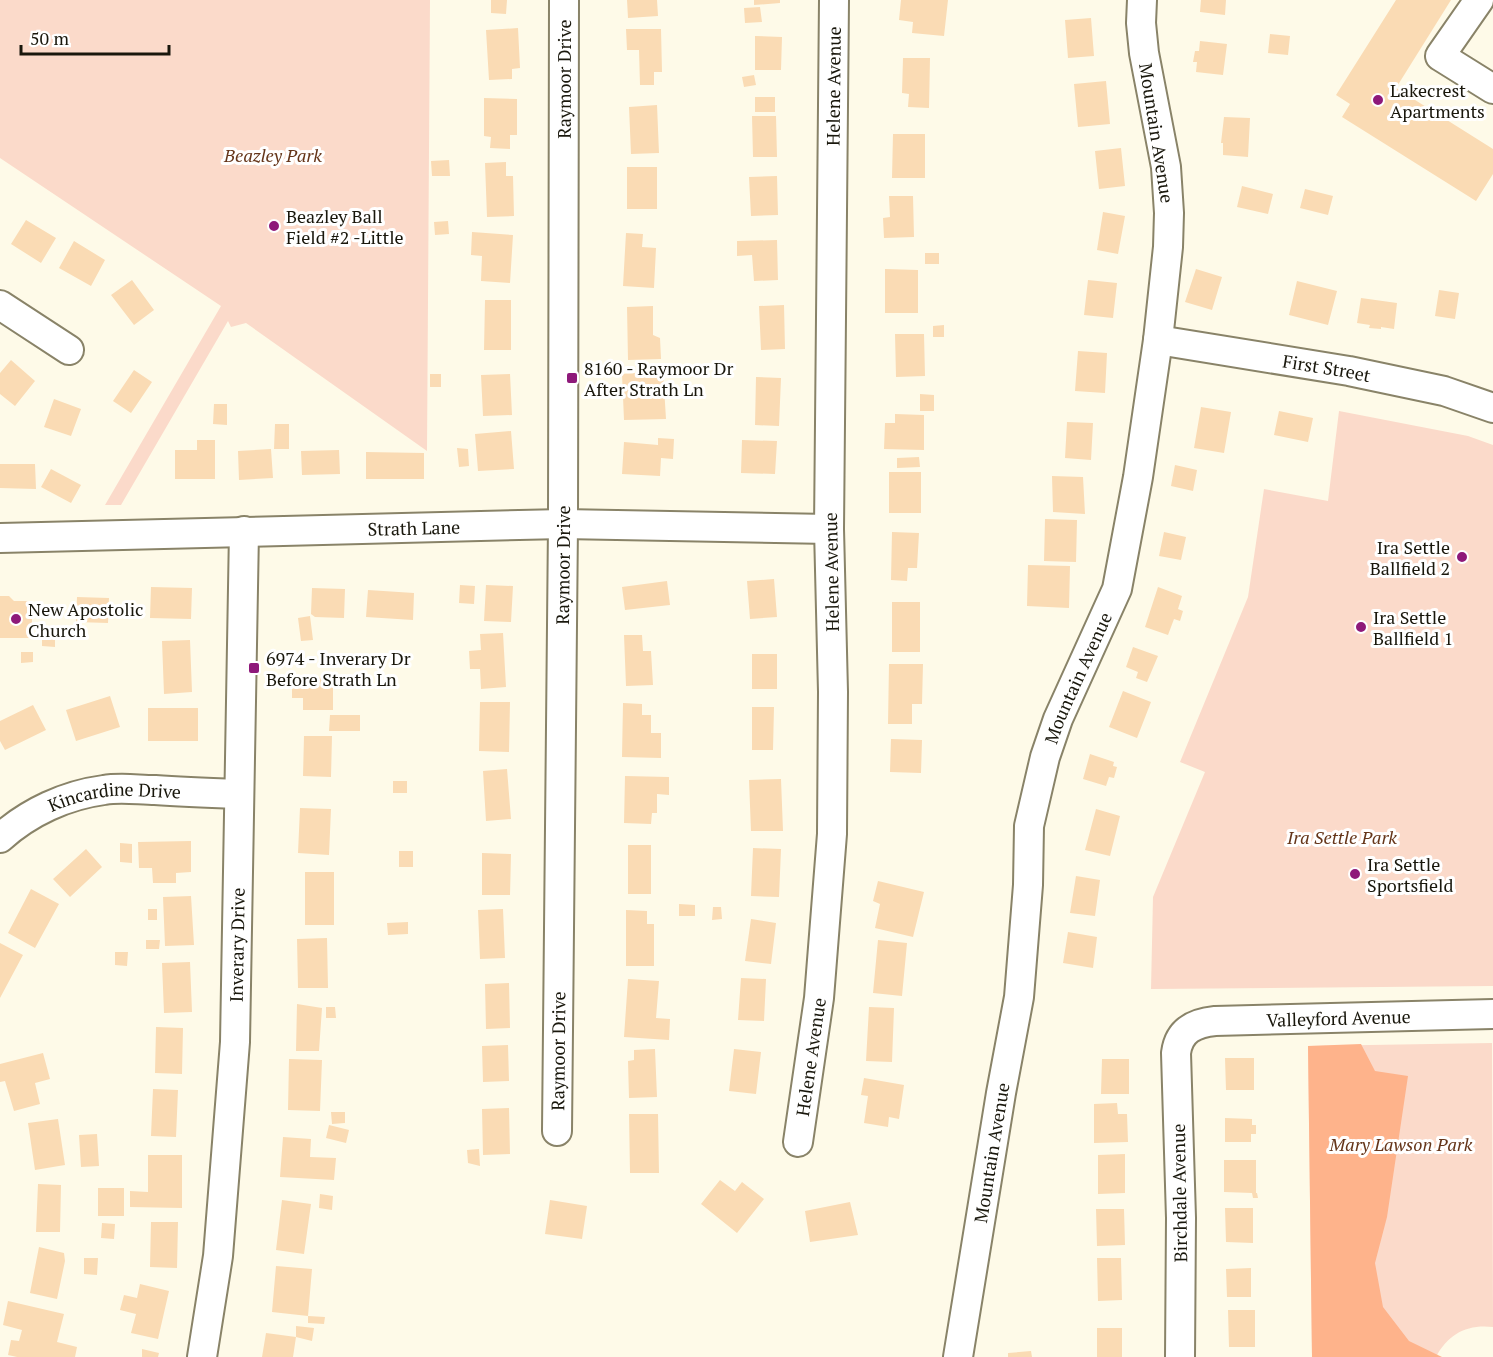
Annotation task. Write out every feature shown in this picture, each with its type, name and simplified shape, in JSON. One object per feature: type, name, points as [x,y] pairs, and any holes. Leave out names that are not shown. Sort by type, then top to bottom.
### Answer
[{"type":"street","name":"Raymoor Drive","points":[[556,1131],[563,524],[564,0]]},
{"type":"street","name":"Helene Avenue","points":[[798,1142],[819,998],[832,834],[833,692],[829,529],[834,0]]},
{"type":"street","name":"Mountain Avenue","points":[[958,1357],[1019,997],[1028,885],[1029,826],[1045,756],[1058,719],[1117,589],[1138,477],[1158,340],[1168,247],[1169,213],[1166,167],[1144,53],[1141,23],[1142,0]]},
{"type":"street","points":[[1479,0],[1440,56],[1493,89]]},
{"type":"street","points":[[0,305],[69,350]]},
{"type":"street","name":"First Street","points":[[1158,340],[1360,373],[1444,390],[1493,408]]},
{"type":"street","name":"Strath Lane","points":[[0,538],[563,524],[829,529]]},
{"type":"street","name":"Inverary Drive","points":[[202,1357],[218,1256],[235,1042],[244,531]]},
{"type":"street","name":"Kincardine Drive","points":[[0,838],[37,812],[56,803],[77,795],[105,789],[239,794]]},
{"type":"street","name":"Valleyford Avenue","points":[[1186,1031],[1196,1024],[1215,1021],[1493,1014]]},
{"type":"street","name":"Birchdale Avenue","points":[[1180,1357],[1181,1218],[1176,1053],[1179,1039],[1186,1031]]},
{"type":"green space","name":"Beazley Park","points":[[0,0],[430,0],[427,451],[246,323],[231,327],[228,321],[121,505],[105,505],[221,306],[0,158]]},
{"type":"green space","name":"Ira Settle Park","points":[[1339,411],[1468,436],[1493,445],[1493,986],[1151,989],[1153,897],[1205,772],[1180,762],[1248,597],[1264,489],[1328,501]]},
{"type":"green space","name":"Mary Lawson Park","points":[[1492,1043],[1493,1327],[1475,1327],[1459,1332],[1446,1342],[1436,1357],[1312,1357],[1308,1046]]},
{"type":"shaded area","points":[[1361,1044],[1375,1071],[1408,1076],[1387,1217],[1375,1263],[1383,1307],[1409,1341],[1442,1357],[1312,1357],[1308,1046]]},
{"type":"building","points":[[491,0],[507,0],[506,14],[491,13]]},
{"type":"building","points":[[627,0],[657,0],[658,16],[628,18]]},
{"type":"building","points":[[754,0],[780,0],[780,3],[754,5]]},
{"type":"building","points":[[901,0],[948,0],[944,36],[912,33],[913,22],[899,20]]},
{"type":"building","points":[[1201,0],[1226,0],[1225,15],[1200,12]]},
{"type":"building","name":"Lakecrest Apartments","points":[[1396,0],[1451,0],[1396,88],[1493,149],[1493,174],[1476,201],[1342,117],[1350,104],[1336,95]]},
{"type":"building","points":[[760,7],[762,22],[745,23],[744,8]]},
{"type":"building","points":[[1091,18],[1094,56],[1068,58],[1065,20]]},
{"type":"building","points":[[518,28],[520,68],[512,69],[512,79],[489,80],[486,30]]},
{"type":"building","points":[[626,29],[661,29],[662,72],[654,72],[654,85],[640,85],[639,50],[627,50]]},
{"type":"building","points":[[1270,34],[1290,36],[1288,55],[1268,53]]},
{"type":"building","points":[[755,36],[782,37],[781,70],[755,70]]},
{"type":"building","points":[[1200,41],[1227,44],[1223,75],[1196,72],[1197,62],[1193,62],[1195,51],[1199,51]]},
{"type":"building","points":[[903,58],[930,58],[929,108],[908,107],[909,94],[902,93]]},
{"type":"building","points":[[754,75],[756,85],[744,87],[742,77]]},
{"type":"building","points":[[1106,81],[1110,124],[1078,127],[1074,84]]},
{"type":"building","points":[[755,97],[775,97],[775,112],[755,112]]},
{"type":"building","points":[[484,98],[517,99],[517,135],[510,135],[510,149],[490,148],[491,137],[484,136]]},
{"type":"building","points":[[657,105],[659,153],[631,154],[629,107]]},
{"type":"building","points":[[752,116],[776,116],[777,157],[753,157]]},
{"type":"building","points":[[1224,117],[1250,118],[1248,157],[1223,155],[1223,143],[1221,143]]},
{"type":"building","points":[[893,134],[925,134],[925,178],[892,178]]},
{"type":"building","points":[[1121,148],[1125,186],[1099,189],[1095,151]]},
{"type":"building","points":[[449,160],[450,176],[432,176],[431,161]]},
{"type":"building","points":[[506,162],[506,176],[513,176],[514,216],[487,217],[485,163]]},
{"type":"building","points":[[627,167],[657,167],[657,209],[627,209]]},
{"type":"building","points":[[777,176],[778,215],[751,216],[749,177]]},
{"type":"building","points":[[1242,186],[1273,194],[1268,214],[1237,207]]},
{"type":"building","points":[[1305,189],[1333,196],[1328,215],[1300,208]]},
{"type":"building","points":[[889,196],[913,196],[914,237],[884,238],[883,218],[890,217]]},
{"type":"building","points":[[1103,212],[1125,216],[1118,254],[1097,250]]},
{"type":"building","points":[[26,220],[56,238],[41,263],[11,244]]},
{"type":"building","points":[[448,221],[449,234],[435,235],[434,222]]},
{"type":"building","points":[[472,232],[513,235],[510,283],[481,281],[482,256],[471,255]]},
{"type":"building","points":[[626,233],[643,234],[642,247],[656,248],[654,288],[623,286]]},
{"type":"building","points":[[777,240],[778,280],[754,281],[752,255],[737,256],[737,241]]},
{"type":"building","points":[[74,241],[105,260],[91,286],[59,268]]},
{"type":"building","points":[[925,253],[939,253],[939,264],[925,264]]},
{"type":"building","points":[[885,269],[918,270],[918,313],[885,313]]},
{"type":"building","points":[[1196,269],[1222,277],[1212,310],[1185,302]]},
{"type":"building","points":[[132,280],[154,310],[134,325],[111,295]]},
{"type":"building","points":[[1088,280],[1117,283],[1113,318],[1084,315]]},
{"type":"building","points":[[1297,281],[1337,291],[1328,325],[1289,315]]},
{"type":"building","points":[[1439,290],[1459,293],[1455,319],[1435,316]]},
{"type":"building","points":[[1361,298],[1397,303],[1394,329],[1369,328],[1370,325],[1357,323]]},
{"type":"building","points":[[485,300],[511,300],[511,350],[484,350]]},
{"type":"building","points":[[784,305],[785,349],[761,350],[759,306]]},
{"type":"building","points":[[653,306],[653,335],[660,338],[661,359],[628,360],[627,307]]},
{"type":"building","points":[[944,325],[944,337],[933,337],[933,326]]},
{"type":"building","points":[[895,334],[924,334],[925,376],[896,377]]},
{"type":"building","points":[[1078,351],[1107,353],[1105,393],[1075,391]]},
{"type":"building","points":[[11,360],[35,381],[15,406],[0,394],[0,373]]},
{"type":"building","points":[[134,370],[152,382],[131,413],[113,401]]},
{"type":"building","points":[[663,371],[666,419],[624,420],[622,374]]},
{"type":"building","points":[[430,374],[441,374],[441,387],[430,387]]},
{"type":"building","points":[[510,374],[512,415],[483,416],[481,375]]},
{"type":"building","points":[[756,377],[781,378],[779,426],[755,425]]},
{"type":"building","points":[[920,394],[934,395],[934,411],[920,411]]},
{"type":"building","points":[[54,399],[81,409],[71,436],[44,427]]},
{"type":"building","points":[[214,404],[227,404],[227,425],[213,424]]},
{"type":"building","points":[[1201,407],[1231,412],[1224,453],[1194,448]]},
{"type":"building","points":[[1279,411],[1313,418],[1308,442],[1274,435]]},
{"type":"building","points":[[895,414],[924,415],[924,450],[884,449],[885,423],[895,423]]},
{"type":"building","points":[[1067,422],[1093,423],[1091,460],[1065,458]]},
{"type":"building","points":[[275,424],[289,424],[289,449],[274,449]]},
{"type":"building","points":[[511,431],[514,469],[478,471],[475,434]]},
{"type":"building","points":[[658,438],[674,439],[673,459],[661,458],[660,476],[622,474],[624,442],[658,445]]},
{"type":"building","points":[[197,440],[215,440],[215,479],[175,479],[175,450],[197,450]]},
{"type":"building","points":[[742,440],[777,441],[775,474],[741,473]]},
{"type":"building","points":[[457,448],[468,449],[469,466],[459,467]]},
{"type":"building","points":[[271,449],[273,478],[239,480],[238,451]]},
{"type":"building","points":[[339,450],[340,474],[302,475],[301,451]]},
{"type":"building","points":[[366,452],[424,453],[424,479],[366,479]]},
{"type":"building","points":[[919,457],[920,467],[897,468],[897,458]]},
{"type":"building","points":[[0,464],[35,464],[36,489],[0,488]]},
{"type":"building","points":[[1175,465],[1197,470],[1193,491],[1171,486]]},
{"type":"building","points":[[51,469],[81,485],[71,503],[41,487]]},
{"type":"building","points":[[889,472],[921,472],[921,513],[889,513]]},
{"type":"building","points":[[1052,476],[1083,477],[1085,514],[1053,512]]},
{"type":"building","points":[[1045,519],[1077,520],[1076,562],[1044,561]]},
{"type":"building","points":[[892,532],[919,533],[917,568],[908,568],[907,581],[891,580]]},
{"type":"building","points":[[1164,532],[1186,537],[1181,560],[1159,556]]},
{"type":"building","points":[[1028,565],[1070,566],[1069,608],[1027,606]]},
{"type":"building","points":[[774,579],[777,617],[750,619],[747,581]]},
{"type":"building","points":[[667,581],[670,605],[625,610],[622,587]]},
{"type":"building","points":[[460,585],[475,586],[474,604],[459,603]]},
{"type":"building","points":[[486,585],[513,586],[511,622],[484,621]]},
{"type":"building","points":[[151,587],[192,588],[191,619],[150,618]]},
{"type":"building","points":[[1158,587],[1182,596],[1178,609],[1183,611],[1180,621],[1174,619],[1168,635],[1145,627]]},
{"type":"building","points":[[312,588],[345,589],[344,618],[315,617],[311,614]]},
{"type":"building","points":[[368,590],[414,593],[413,620],[366,617]]},
{"type":"building","name":"New Apostolic Church","points":[[0,596],[9,596],[14,601],[32,601],[32,638],[0,638]]},
{"type":"building","points":[[77,597],[109,598],[108,623],[76,622]]},
{"type":"building","points":[[892,602],[920,602],[920,652],[892,652]]},
{"type":"building","points":[[310,616],[313,640],[301,641],[298,618]]},
{"type":"building","points":[[42,633],[55,633],[55,647],[42,646]]},
{"type":"building","points":[[503,633],[506,687],[481,689],[480,669],[470,669],[469,651],[481,650],[480,634]]},
{"type":"building","points":[[624,635],[642,635],[643,651],[651,651],[653,685],[626,686]]},
{"type":"building","points":[[190,640],[192,692],[164,694],[162,641]]},
{"type":"building","points":[[1133,647],[1158,656],[1147,682],[1136,678],[1138,672],[1126,667]]},
{"type":"building","points":[[21,652],[33,652],[33,662],[21,663]]},
{"type":"building","points":[[752,654],[777,654],[777,689],[752,689]]},
{"type":"building","points":[[889,664],[923,664],[922,704],[912,704],[912,724],[888,724]]},
{"type":"building","points":[[292,677],[333,678],[333,710],[303,710],[303,698],[292,698]]},
{"type":"building","points":[[1123,691],[1151,702],[1137,738],[1109,727]]},
{"type":"building","points":[[110,696],[120,727],[76,741],[66,710]]},
{"type":"building","points":[[480,702],[510,702],[509,752],[479,751]]},
{"type":"building","points":[[623,703],[642,704],[642,715],[651,715],[651,733],[661,733],[661,758],[622,757]]},
{"type":"building","points":[[33,705],[46,730],[5,750],[0,741],[0,721]]},
{"type":"building","points":[[752,707],[774,707],[773,750],[752,750]]},
{"type":"building","points":[[148,708],[198,708],[198,741],[148,741]]},
{"type":"building","points":[[330,715],[360,715],[360,731],[329,731]]},
{"type":"building","points":[[304,736],[332,736],[331,777],[303,776]]},
{"type":"building","points":[[891,739],[922,740],[921,773],[890,772]]},
{"type":"building","points":[[1090,754],[1114,762],[1113,766],[1117,767],[1114,778],[1109,777],[1106,786],[1083,779]]},
{"type":"building","points":[[507,769],[511,819],[486,821],[483,771]]},
{"type":"building","points":[[625,776],[669,777],[669,795],[657,794],[657,813],[652,813],[651,824],[624,823]]},
{"type":"building","points":[[781,779],[783,831],[751,831],[749,780]]},
{"type":"building","points":[[393,781],[407,781],[407,793],[393,793]]},
{"type":"building","points":[[300,808],[331,809],[329,855],[298,853]]},
{"type":"building","points":[[1096,809],[1120,816],[1110,856],[1085,850]]},
{"type":"building","points":[[191,841],[191,872],[176,873],[176,883],[153,883],[152,868],[139,868],[138,842]]},
{"type":"building","points":[[120,843],[132,844],[132,863],[120,862]]},
{"type":"building","points":[[628,845],[651,845],[651,894],[628,894]]},
{"type":"building","points":[[753,848],[781,849],[779,897],[751,896]]},
{"type":"building","points":[[86,849],[102,867],[70,897],[53,879]]},
{"type":"building","points":[[399,851],[413,851],[413,867],[399,867]]},
{"type":"building","points":[[482,853],[511,854],[510,895],[482,895]]},
{"type":"building","points":[[305,872],[334,872],[334,925],[305,925]]},
{"type":"building","points":[[1076,876],[1100,880],[1095,916],[1070,913]]},
{"type":"building","points":[[878,881],[924,892],[913,937],[875,928],[880,904],[873,901]]},
{"type":"building","points":[[31,889],[59,904],[35,948],[8,933]]},
{"type":"building","points":[[191,896],[194,945],[165,946],[163,897]]},
{"type":"building","points":[[679,904],[695,905],[695,916],[679,916]]},
{"type":"building","points":[[713,907],[721,907],[722,919],[712,920]]},
{"type":"building","points":[[148,909],[157,909],[157,920],[148,920]]},
{"type":"building","points":[[503,909],[505,958],[480,959],[478,910]]},
{"type":"building","points":[[626,910],[647,911],[647,924],[654,924],[654,966],[626,966]]},
{"type":"building","points":[[751,919],[776,923],[771,964],[745,961]]},
{"type":"building","points":[[408,922],[408,934],[388,935],[387,923]]},
{"type":"building","points":[[1068,932],[1097,937],[1093,968],[1063,963]]},
{"type":"building","points":[[327,938],[328,988],[298,988],[297,939]]},
{"type":"building","points":[[146,940],[160,940],[159,949],[146,949]]},
{"type":"building","points":[[878,940],[907,943],[902,996],[873,993]]},
{"type":"building","points":[[0,943],[23,955],[0,998]]},
{"type":"building","points":[[115,952],[128,952],[127,966],[115,965]]},
{"type":"building","points":[[190,962],[192,1012],[164,1013],[162,963]]},
{"type":"building","points":[[741,978],[766,979],[764,1021],[738,1020]]},
{"type":"building","points":[[628,979],[659,981],[656,1018],[670,1019],[669,1040],[624,1037]]},
{"type":"building","points":[[509,983],[510,1028],[486,1029],[485,984]]},
{"type":"building","points":[[297,1004],[322,1008],[319,1051],[296,1051]]},
{"type":"building","points":[[326,1007],[335,1007],[336,1018],[326,1018]]},
{"type":"building","points":[[869,1007],[894,1008],[892,1062],[866,1061]]},
{"type":"building","points":[[156,1027],[183,1028],[182,1074],[155,1073]]},
{"type":"building","points":[[508,1045],[509,1081],[483,1082],[482,1046]]},
{"type":"building","points":[[655,1049],[657,1097],[629,1098],[628,1061],[634,1060],[634,1050]]},
{"type":"building","points":[[734,1049],[761,1052],[756,1094],[729,1091]]},
{"type":"building","points":[[43,1053],[50,1079],[35,1083],[40,1104],[14,1111],[5,1081],[0,1082],[0,1064]]},
{"type":"building","points":[[1225,1058],[1254,1058],[1254,1090],[1226,1090]]},
{"type":"building","points":[[289,1059],[322,1060],[320,1111],[288,1110]]},
{"type":"building","points":[[1102,1059],[1129,1059],[1129,1094],[1101,1094]]},
{"type":"building","points":[[864,1078],[904,1085],[899,1119],[889,1117],[888,1127],[864,1123],[868,1096],[861,1095]]},
{"type":"building","points":[[153,1089],[178,1090],[176,1137],[151,1136]]},
{"type":"building","points":[[1117,1103],[1118,1114],[1127,1114],[1128,1142],[1094,1143],[1094,1104]]},
{"type":"building","points":[[509,1108],[510,1154],[483,1155],[482,1109]]},
{"type":"building","points":[[331,1112],[345,1112],[345,1123],[332,1124]]},
{"type":"building","points":[[629,1114],[658,1114],[659,1173],[630,1173]]},
{"type":"building","points":[[1225,1118],[1252,1119],[1252,1125],[1256,1125],[1256,1134],[1251,1134],[1251,1142],[1225,1142]]},
{"type":"building","points":[[58,1119],[65,1165],[35,1170],[28,1123]]},
{"type":"building","points":[[329,1125],[349,1130],[346,1143],[326,1138]]},
{"type":"building","points":[[97,1134],[99,1166],[81,1167],[79,1135]]},
{"type":"building","points":[[283,1137],[311,1139],[310,1157],[336,1158],[334,1180],[280,1177]]},
{"type":"building","points":[[479,1149],[480,1166],[468,1163],[467,1150]]},
{"type":"building","points":[[1125,1154],[1125,1193],[1098,1194],[1098,1155]]},
{"type":"building","points":[[148,1155],[182,1155],[182,1208],[130,1207],[130,1191],[148,1192]]},
{"type":"building","points":[[1224,1160],[1256,1160],[1258,1198],[1253,1198],[1252,1193],[1224,1192]]},
{"type":"building","points":[[720,1180],[735,1191],[742,1182],[764,1199],[737,1233],[701,1204]]},
{"type":"building","points":[[38,1184],[61,1185],[60,1232],[36,1232]]},
{"type":"building","points":[[98,1188],[124,1188],[124,1216],[98,1216]]},
{"type":"building","points":[[320,1194],[333,1196],[332,1210],[319,1208]]},
{"type":"building","points":[[282,1200],[311,1204],[304,1254],[276,1250]]},
{"type":"building","points":[[550,1200],[587,1206],[582,1239],[545,1234]]},
{"type":"building","points":[[850,1202],[858,1235],[810,1242],[805,1211]]},
{"type":"building","points":[[1225,1208],[1253,1208],[1253,1243],[1226,1242]]},
{"type":"building","points":[[1096,1209],[1124,1209],[1125,1245],[1097,1246]]},
{"type":"building","points":[[151,1222],[178,1222],[177,1268],[150,1267]]},
{"type":"building","points":[[102,1223],[115,1224],[114,1239],[101,1238]]},
{"type":"building","points":[[39,1247],[64,1253],[65,1261],[57,1299],[30,1293]]},
{"type":"building","points":[[84,1258],[98,1258],[97,1275],[84,1274]]},
{"type":"building","points":[[1097,1258],[1121,1258],[1122,1300],[1098,1301]]},
{"type":"building","points":[[276,1266],[312,1269],[308,1316],[272,1312]]},
{"type":"building","points":[[1251,1268],[1251,1297],[1227,1297],[1226,1269]]},
{"type":"building","points":[[140,1284],[169,1291],[158,1339],[131,1333],[136,1314],[120,1310],[124,1295],[137,1298]]},
{"type":"building","points":[[8,1301],[64,1314],[57,1342],[77,1347],[75,1357],[8,1355],[11,1340],[19,1341],[22,1330],[3,1325]]},
{"type":"building","points":[[1228,1310],[1255,1310],[1255,1347],[1229,1347]]},
{"type":"building","points":[[308,1316],[325,1317],[324,1324],[308,1323]]},
{"type":"building","points":[[296,1326],[314,1328],[312,1341],[296,1337]]},
{"type":"building","points":[[1097,1328],[1122,1328],[1122,1357],[1097,1357]]},
{"type":"building","points":[[266,1333],[296,1337],[293,1357],[262,1357]]},
{"type":"building","points":[[142,1349],[159,1353],[158,1357],[142,1357]]},
{"type":"building","points":[[1031,1351],[1032,1357],[1008,1357],[1008,1353]]},
{"type":"place","name":"Lakecrest Apartments","points":[[1378,100]]},
{"type":"place","name":"Beazley Ball Field #2 -Little","points":[[274,226]]},
{"type":"place","name":"8160 - Raymoor Dr After Strath Ln","points":[[572,378]]},
{"type":"place","name":"Ira Settle Ballfield 2","points":[[1462,557]]},
{"type":"place","name":"New Apostolic Church","points":[[16,619]]},
{"type":"place","name":"Ira Settle Ballfield 1","points":[[1361,627]]},
{"type":"place","name":"6974 - Inverary Dr Before Strath Ln","points":[[254,668]]},
{"type":"place","name":"Ira Settle Sportsfield","points":[[1355,874]]}]
